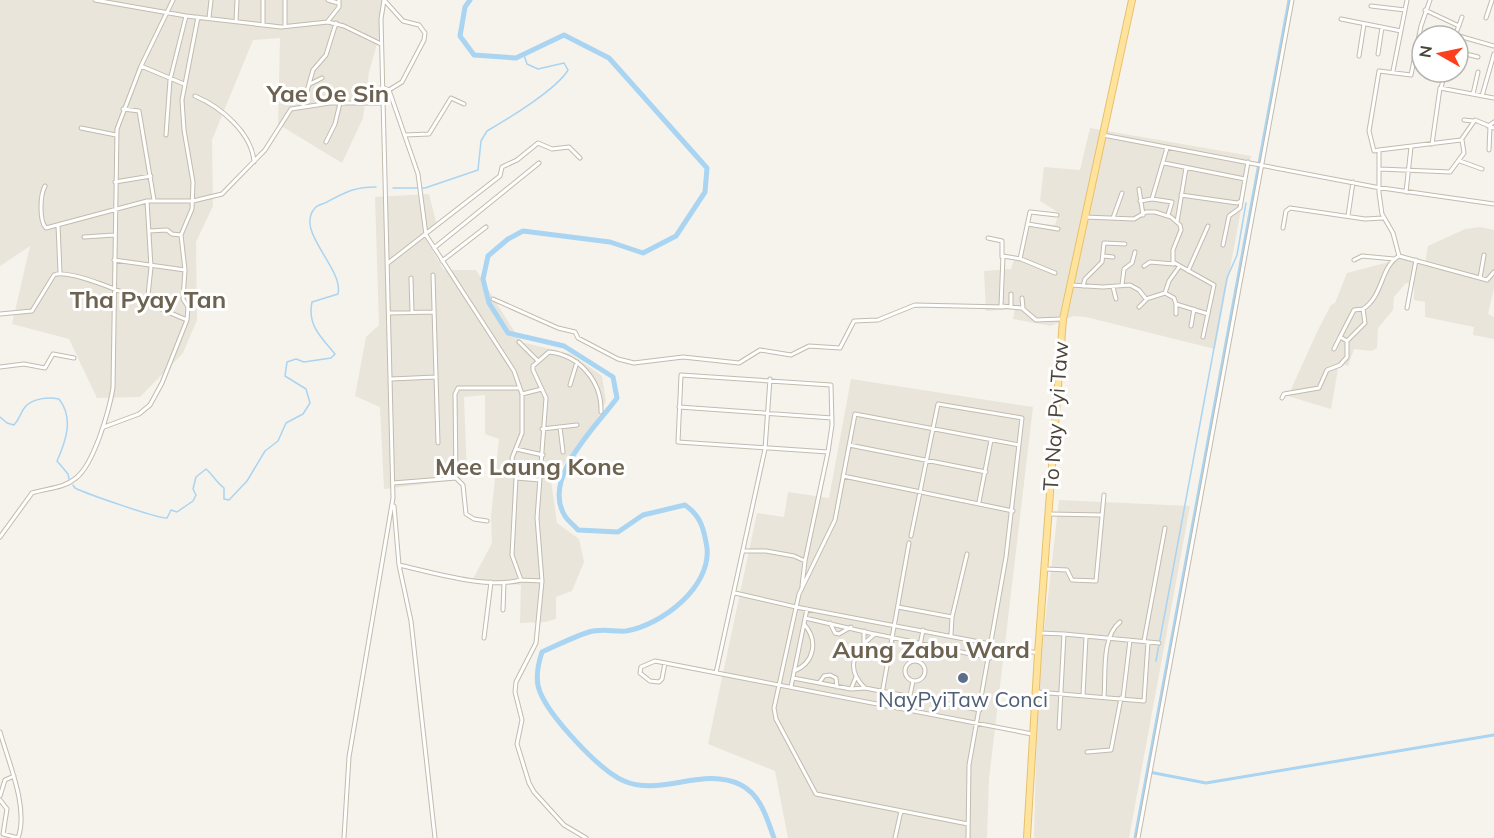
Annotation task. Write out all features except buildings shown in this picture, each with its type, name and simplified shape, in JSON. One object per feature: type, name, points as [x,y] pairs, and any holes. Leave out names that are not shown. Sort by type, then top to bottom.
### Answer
[{"type":"main road","name":"To Nay Pyi Taw","points":[[1027,838],[1039,633],[1063,319],[1132,0]]},
{"type":"street","points":[[95,0],[186,16],[263,25],[336,23],[381,44]]},
{"type":"street","points":[[0,537],[32,493],[54,490],[75,479],[88,462],[104,428],[113,388],[116,135],[122,109],[173,0]]},
{"type":"street","points":[[209,18],[211,0]]},
{"type":"street","points":[[236,21],[237,0]]},
{"type":"street","points":[[262,0],[263,25]]},
{"type":"street","points":[[285,0],[285,26]]},
{"type":"street","points":[[328,0],[339,2],[328,22]]},
{"type":"street","points":[[384,0],[381,44],[393,498],[399,565],[411,621],[435,838]]},
{"type":"street","points":[[384,0],[403,21],[419,25],[425,33],[424,40],[402,82],[389,90]]},
{"type":"street","points":[[1138,838],[1259,164],[1292,0]]},
{"type":"street","points":[[1386,8],[1387,0]]},
{"type":"street","points":[[1393,72],[1407,0]]},
{"type":"street","points":[[1423,24],[1425,10],[1430,0]]},
{"type":"street","points":[[1486,18],[1492,0]]},
{"type":"street","points":[[1371,6],[1405,10]]},
{"type":"street","points":[[1425,10],[1455,24]]},
{"type":"street","points":[[166,135],[170,80],[186,16]]},
{"type":"street","points":[[104,428],[139,414],[150,405],[162,383],[187,320],[188,307],[183,299],[186,270],[182,235],[193,201],[192,172],[184,130],[184,84],[198,17]]},
{"type":"street","points":[[1460,24],[1462,17]]},
{"type":"street","points":[[1341,19],[1401,31]]},
{"type":"street","points":[[303,105],[313,70],[327,55],[336,23]]},
{"type":"street","points":[[1359,56],[1364,24]]},
{"type":"street","points":[[1378,54],[1382,27]]},
{"type":"street","points":[[1470,39],[1494,46]]},
{"type":"street","points":[[1482,96],[1494,54]]},
{"type":"street","points":[[1470,55],[1478,57]]},
{"type":"street","points":[[141,66],[184,84]]},
{"type":"street","points":[[1410,75],[1380,70],[1369,133],[1374,151],[1461,140]]},
{"type":"street","points":[[1473,94],[1478,72]]},
{"type":"street","points":[[308,85],[322,78]]},
{"type":"street","points":[[1432,144],[1438,93],[1442,84]]},
{"type":"street","points":[[382,87],[389,90],[420,183],[426,235],[514,371],[522,394],[522,433],[512,458],[516,478],[512,555],[521,580]]},
{"type":"street","points":[[1441,88],[1494,98]]},
{"type":"street","points":[[195,96],[210,104],[239,129],[253,149],[254,162]]},
{"type":"street","points":[[405,135],[429,134],[451,98],[464,104]]},
{"type":"street","points":[[326,142],[335,124],[340,103]]},
{"type":"street","points":[[45,186],[42,193],[42,225],[46,228],[147,201],[193,201],[222,194],[266,150],[291,109],[303,105],[383,103]]},
{"type":"street","points":[[122,109],[139,111],[154,200]]},
{"type":"street","points":[[1464,120],[1491,127]]},
{"type":"street","points":[[1380,169],[1409,168],[1448,173],[1460,161],[1464,151],[1461,140],[1473,121]]},
{"type":"street","points":[[1489,150],[1491,127],[1494,122]]},
{"type":"street","points":[[81,128],[116,135]]},
{"type":"street","points":[[1103,135],[1406,192],[1494,204]]},
{"type":"street","points":[[388,263],[500,176],[502,167],[517,160],[538,143],[552,149],[569,147],[580,158]]},
{"type":"street","points":[[1406,192],[1411,147]]},
{"type":"street","points":[[1152,199],[1167,148]]},
{"type":"street","points":[[1379,150],[1379,187],[1383,218],[1389,225],[1399,256]]},
{"type":"street","points":[[1460,161],[1482,170]]},
{"type":"street","points":[[1223,245],[1229,216],[1238,212],[1248,162]]},
{"type":"street","points":[[434,248],[539,163]]},
{"type":"street","points":[[1164,163],[1245,179]]},
{"type":"street","points":[[1177,222],[1186,168]]},
{"type":"street","points":[[114,182],[151,177]]},
{"type":"street","points":[[1348,216],[1353,181]]},
{"type":"street","points":[[1139,189],[1143,215]]},
{"type":"street","points":[[1113,218],[1122,192]]},
{"type":"street","points":[[1181,195],[1237,203],[1241,201]]},
{"type":"street","points":[[1140,201],[1152,199],[1172,203],[1168,215]]},
{"type":"street","points":[[147,201],[151,267],[147,305]]},
{"type":"street","points":[[1283,228],[1287,211],[1290,208],[1369,219],[1383,218]]},
{"type":"street","points":[[1020,259],[1030,211],[1057,215]]},
{"type":"street","points":[[1085,217],[1134,219],[1151,211],[1168,215],[1177,222],[1181,230],[1172,254],[1174,264]]},
{"type":"street","points":[[1027,224],[1059,229]]},
{"type":"street","points":[[58,225],[60,272]]},
{"type":"street","points":[[1188,271],[1208,226]]},
{"type":"street","points":[[442,261],[486,227]]},
{"type":"street","points":[[150,231],[167,230],[172,234],[182,235]]},
{"type":"street","points":[[84,237],[114,235]]},
{"type":"street","points":[[988,238],[1002,241],[1001,306],[1004,307]]},
{"type":"street","points":[[1083,286],[1085,279],[1101,264],[1106,242],[1125,244]]},
{"type":"street","points":[[1122,285],[1124,269],[1132,263],[1135,252]]},
{"type":"street","points":[[1480,278],[1484,255]]},
{"type":"street","points":[[1104,256],[1113,257]]},
{"type":"street","points":[[1354,260],[1362,256],[1394,258],[1399,256],[1487,280],[1494,272]]},
{"type":"street","points":[[1002,257],[1020,259],[1055,273]]},
{"type":"street","points":[[1334,349],[1354,310],[1363,309],[1375,299],[1394,258]]},
{"type":"street","points":[[114,260],[151,267],[186,270]]},
{"type":"street","points":[[1407,308],[1416,260]]},
{"type":"street","points":[[1144,266],[1150,262],[1174,264],[1214,284],[1203,337]]},
{"type":"street","points":[[1165,293],[1169,281],[1179,267]]},
{"type":"street","points":[[0,314],[32,311],[54,274],[60,272],[81,276],[187,320]]},
{"type":"street","points":[[433,274],[438,443]]},
{"type":"street","points":[[411,278],[412,312]]},
{"type":"street","points":[[1070,284],[1136,287],[1146,299]]},
{"type":"street","points":[[1113,287],[1116,298]]},
{"type":"street","points":[[1139,307],[1146,299],[1165,293],[1174,298],[1176,314]]},
{"type":"street","points":[[1011,294],[1011,307]]},
{"type":"street","points":[[492,298],[558,328],[576,332],[578,338],[618,359],[634,363],[683,357],[739,363],[760,351],[791,355],[809,346],[840,348],[854,321],[878,320],[906,307],[1011,307],[1023,308],[1036,320],[1063,319]]},
{"type":"street","points":[[1022,298],[1023,308]]},
{"type":"street","points":[[1176,304],[1208,315]]},
{"type":"street","points":[[1191,326],[1194,309]]},
{"type":"street","points":[[1282,398],[1284,394],[1319,388],[1327,370],[1340,365],[1347,357],[1347,341],[1364,325],[1363,309]]},
{"type":"street","points":[[389,313],[434,312]]},
{"type":"street","points":[[1340,338],[1347,341]]},
{"type":"street","points":[[519,342],[538,361]]},
{"type":"street","points":[[586,838],[564,825],[534,792],[517,744],[522,720],[515,692],[516,682],[536,643],[542,580],[537,518],[546,398],[533,370],[538,361],[549,352],[564,355],[577,362],[595,384],[601,412]]},
{"type":"street","points":[[0,367],[24,364],[45,368],[53,354],[74,358]]},
{"type":"street","points":[[570,385],[577,362]]},
{"type":"street","points":[[802,588],[805,561],[828,452],[832,418],[831,384],[683,374],[678,442],[828,452]]},
{"type":"street","points":[[391,379],[436,377]]},
{"type":"street","points":[[716,673],[765,449],[770,379]]},
{"type":"street","points":[[487,521],[474,519],[466,514],[463,485],[456,477],[455,394],[458,388],[520,388]]},
{"type":"street","points":[[522,394],[542,389]]},
{"type":"street","points":[[911,536],[939,403],[1018,417],[1022,421],[1013,511],[990,658],[969,765],[968,838]]},
{"type":"street","points":[[679,407],[832,418]]},
{"type":"street","points":[[968,824],[816,794],[776,719],[774,708],[802,588],[835,520],[857,413],[1019,445]]},
{"type":"street","points":[[542,429],[577,425]]},
{"type":"street","points":[[560,427],[563,452]]},
{"type":"street","points":[[979,503],[991,440]]},
{"type":"street","points":[[849,445],[986,472]]},
{"type":"street","points":[[516,449],[543,455]]},
{"type":"street","points":[[843,476],[1013,511]]},
{"type":"street","points":[[393,483],[456,477]]},
{"type":"street","points":[[516,478],[540,480]]},
{"type":"street","points":[[1044,569],[1067,570],[1072,580],[1096,581],[1103,528],[1104,495]]},
{"type":"street","points":[[344,838],[347,766],[393,498]]},
{"type":"street","points":[[1048,514],[1102,515]]},
{"type":"street","points":[[1035,692],[1145,699],[1146,642],[1166,528]]},
{"type":"street","points":[[880,705],[909,543]]},
{"type":"street","points":[[743,551],[747,553],[765,551],[794,556],[805,561]]},
{"type":"street","points":[[951,636],[952,616],[966,554]]},
{"type":"street","points":[[399,565],[491,582],[542,580]]},
{"type":"street","points":[[484,638],[491,582]]},
{"type":"street","points":[[503,610],[504,583]]},
{"type":"street","points":[[735,594],[1038,653]]},
{"type":"street","points":[[898,607],[952,616]]},
{"type":"street","points":[[791,687],[807,609]]},
{"type":"street","points":[[805,618],[851,627],[892,639],[990,658]]},
{"type":"street","points":[[1104,697],[1108,638],[1112,628],[1120,622]]},
{"type":"street","points":[[830,623],[834,633],[839,634],[851,627]]},
{"type":"street","points":[[794,671],[809,661],[811,656],[813,638],[804,624]]},
{"type":"street","points":[[917,661],[923,630]]},
{"type":"street","points":[[864,631],[864,643]]},
{"type":"street","points":[[1039,633],[1159,643]]},
{"type":"street","points":[[865,688],[856,676],[854,663],[856,652],[875,634]]},
{"type":"street","points":[[1059,728],[1064,634]]},
{"type":"street","points":[[1083,695],[1086,636]]},
{"type":"street","points":[[1087,752],[1111,750],[1122,698],[1130,639]]},
{"type":"street","points":[[665,663],[662,679],[658,682],[650,681],[640,673],[641,667],[652,661],[665,663],[1033,734]]},
{"type":"street","points":[[917,661],[923,665],[925,672],[920,680],[913,681],[905,675],[905,667],[910,662],[917,661]]},
{"type":"street","points":[[819,683],[824,676],[830,675],[836,678],[837,687]]},
{"type":"street","points":[[851,689],[856,676]]},
{"type":"street","points":[[793,678],[851,689],[865,688],[980,710]]},
{"type":"street","points":[[907,710],[913,681]]},
{"type":"street","points":[[0,732],[14,776],[20,813],[18,838],[3,834],[8,809],[0,798],[5,780],[14,776]]},
{"type":"street","points":[[895,838],[900,811]]},
{"type":"shaded area","points":[[0,0],[382,0],[379,37],[369,72],[363,118],[342,163],[278,124],[280,38],[253,40],[212,140],[213,206],[196,242],[197,320],[183,353],[140,397],[97,398],[69,339],[12,324],[30,246],[0,266]]},
{"type":"shaded area","points":[[1090,128],[1251,156],[1215,349],[1086,317],[1073,316],[1051,326],[1013,319],[1015,309],[986,311],[984,271],[1011,269],[1015,257],[1019,256],[1028,223],[1055,225],[1059,213],[1040,201],[1044,167],[1080,170]]},
{"type":"shaded area","points":[[429,194],[436,222],[428,231],[426,240],[444,270],[476,270],[521,342],[571,354],[602,376],[606,401],[597,420],[551,481],[557,523],[579,539],[584,562],[572,591],[556,597],[556,619],[520,623],[521,585],[473,579],[492,543],[491,517],[499,439],[485,434],[485,395],[464,397],[467,476],[457,480],[384,489],[380,407],[355,396],[366,337],[379,325],[375,197]]},
{"type":"shaded area","points":[[1480,227],[1494,230],[1494,288],[1488,314],[1494,317],[1494,339],[1473,335],[1474,327],[1425,317],[1425,302],[1414,300],[1414,284],[1406,283],[1394,297],[1393,310],[1378,328],[1377,348],[1371,351],[1354,349],[1348,366],[1339,363],[1331,409],[1288,396],[1317,332],[1331,305],[1335,303],[1347,273],[1404,258],[1425,263],[1428,246],[1465,229]]},
{"type":"shaded area","name":"NayPyiTaw Conci","points":[[851,379],[1033,407],[989,779],[987,838],[788,838],[775,771],[708,744],[757,513],[784,517],[788,492],[829,498]]},
{"type":"shaded area","points":[[1059,500],[1190,506],[1129,838],[1034,838],[1038,684]]},
{"type":"waterway","points":[[470,0],[465,7],[460,36],[474,55],[516,58],[564,35],[609,58],[707,168],[705,192],[676,236],[643,253],[610,242],[523,231],[508,239],[488,256],[483,279],[489,303],[508,333],[564,346],[613,377],[617,398],[585,438],[565,470],[560,486],[559,501],[566,518],[578,530],[618,532],[643,515],[685,505],[695,514],[701,524],[707,548],[706,563],[701,577],[693,590],[669,612],[640,627],[626,631],[589,632],[542,652],[538,672],[540,692],[545,703],[565,729],[590,755],[614,775],[638,785],[653,786],[712,779],[727,780],[741,785],[748,789],[758,801],[774,838]]},
{"type":"waterway","points":[[1135,838],[1289,0]]},
{"type":"waterway","points":[[393,188],[425,188],[478,170],[481,141],[487,131],[554,86],[568,70],[564,63],[538,69],[527,64],[524,55]]},
{"type":"waterway","points":[[73,485],[75,488],[107,500],[167,518],[171,510],[177,512],[193,501],[196,495],[193,489],[196,477],[206,469],[224,488],[224,499],[229,500],[247,481],[265,451],[278,441],[286,423],[303,414],[310,403],[306,389],[285,376],[287,362],[296,359],[304,362],[331,358],[335,354],[313,324],[312,302],[338,294],[338,284],[315,238],[310,217],[316,207],[345,193],[356,189],[376,187]]},
{"type":"waterway","points":[[1156,661],[1227,278],[1237,255],[1246,203]]},
{"type":"waterway","points":[[0,417],[14,425],[25,407],[32,402],[46,398],[59,399],[64,406],[67,430],[57,461],[68,474],[69,479]]},
{"type":"waterway","points":[[1149,772],[1206,783],[1494,735]]},
{"type":"place","name":"NayPyiTaw Conci","points":[[963,678]]},
{"type":"district","name":"Yae Oe Sin","points":[[328,94]]},
{"type":"district","name":"Tha Pyay Tan","points":[[148,300]]},
{"type":"district","name":"Mee Laung Kone","points":[[530,467]]},
{"type":"district","name":"Aung Zabu Ward","points":[[931,650]]}]
